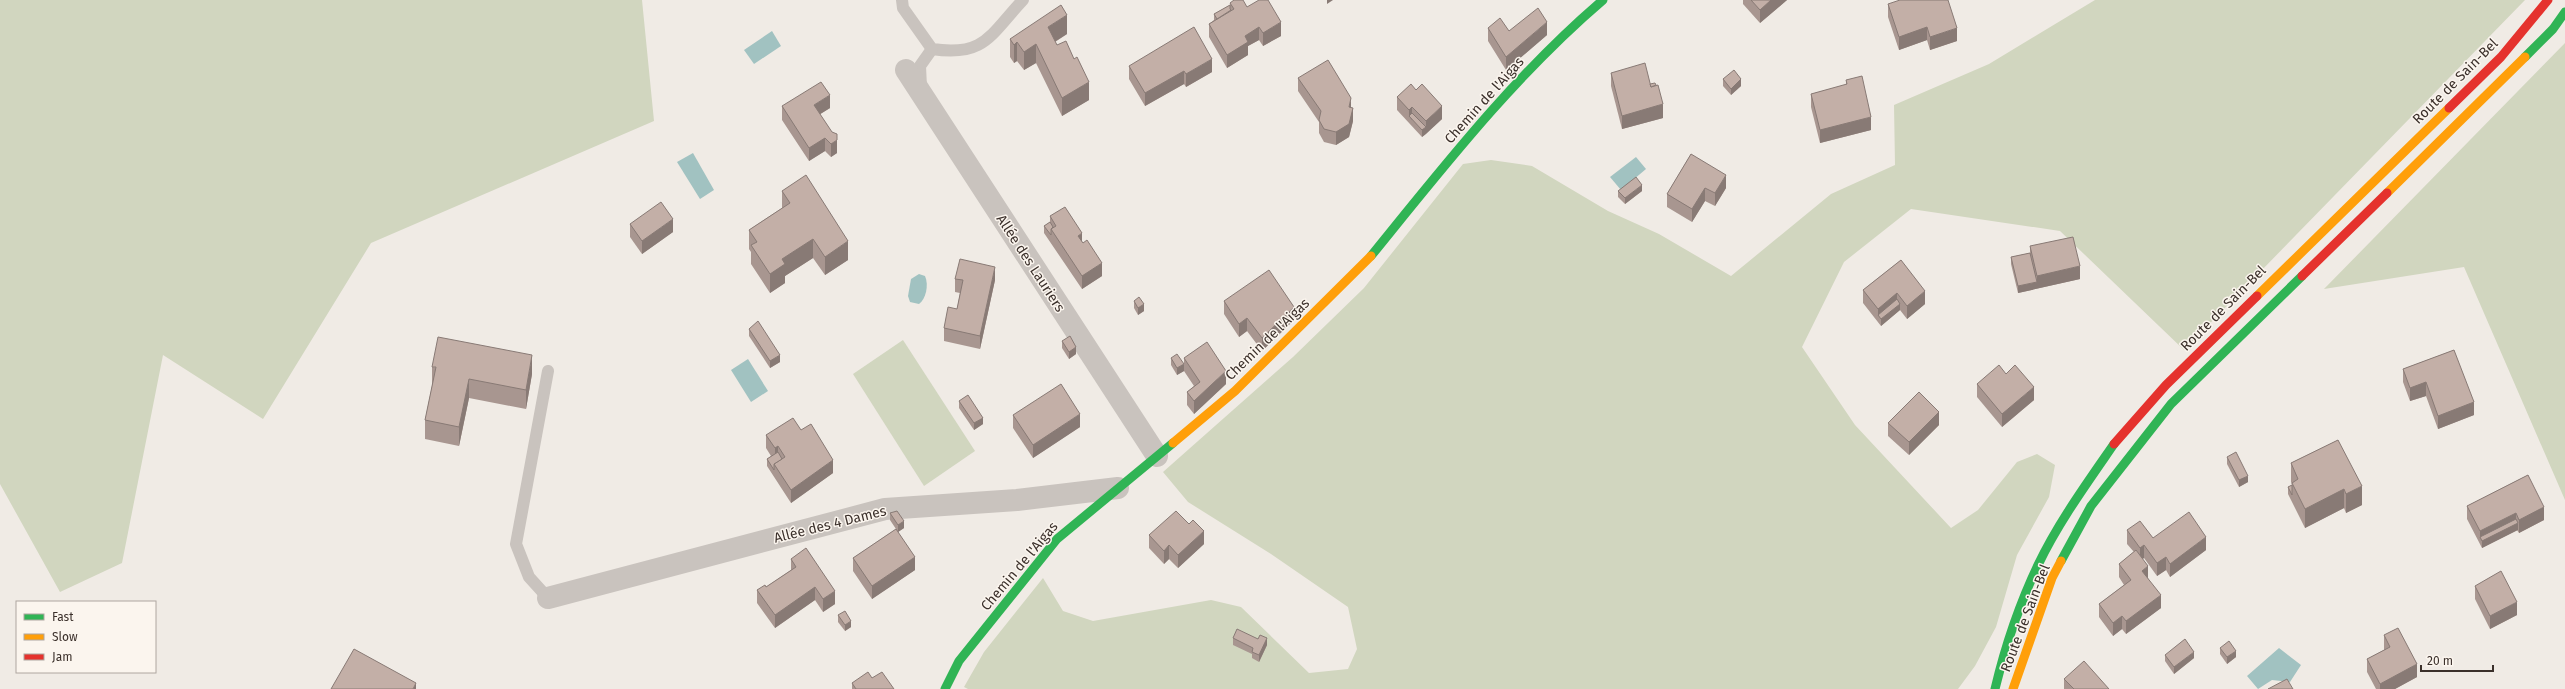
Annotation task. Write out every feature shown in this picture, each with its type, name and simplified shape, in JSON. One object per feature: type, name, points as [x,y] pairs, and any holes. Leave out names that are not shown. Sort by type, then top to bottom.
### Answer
[{"type":"main road","name":"Chemin de l'Aigas","points":[[945,689],[959,661],[1057,539],[1235,390],[1362,266],[1485,116],[1575,24],[1603,0]]},
{"type":"main road","name":"Route de Sain-Bel","points":[[1995,689],[2006,644],[2038,565],[2082,490],[2123,432],[2166,385],[2501,57],[2548,0]]},
{"type":"main road","name":"Route de Sain-Bel","points":[[2013,689],[2052,578],[2091,506],[2153,425],[2171,404],[2510,73],[2553,29],[2565,12]]},
{"type":"street","name":"Allée des Lauriers","points":[[906,70],[1156,456]]},
{"type":"street","name":"Allée des 4 Dames","points":[[548,598],[886,508],[1017,500],[1118,488]]},
{"type":"lane","points":[[902,0],[903,8],[932,49],[955,52],[980,46],[1023,0]]},
{"type":"lane","points":[[922,95],[920,66],[932,49]]},
{"type":"lane","points":[[548,371],[516,544],[529,577],[548,598]]},
{"type":"green space","points":[[0,0],[642,0],[654,121],[371,243],[263,419],[163,355],[122,563],[60,592],[0,484]]},
{"type":"green space","points":[[2095,0],[2525,0],[2184,350],[2060,231],[1911,209],[1844,262],[1802,347],[1855,425],[1951,528],[1978,510],[2017,462],[2037,454],[2055,465],[2049,497],[2017,555],[1996,627],[1975,666],[1958,689],[968,689],[964,687],[984,652],[1043,578],[1063,611],[1093,621],[1211,600],[1241,607],[1309,673],[1348,669],[1357,649],[1348,607],[1271,554],[1188,502],[1163,472],[1293,357],[1364,288],[1463,164],[1491,160],[1532,166],[1608,211],[1659,234],[1731,276],[1831,194],[1895,165],[1894,105],[1989,64]]},
{"type":"green space","points":[[2565,43],[2565,500],[2464,267],[2324,289]]},
{"type":"green space","points":[[903,340],[975,451],[924,486],[853,374]]},
{"type":"water","points":[[772,31],[781,46],[754,64],[744,50]]},
{"type":"water","points":[[693,153],[714,190],[700,199],[677,162]]},
{"type":"water","points":[[1636,157],[1646,169],[1621,190],[1610,177]]},
{"type":"water","points":[[919,274],[925,276],[927,287],[925,295],[919,304],[910,302],[908,296],[911,279]]},
{"type":"water","points":[[748,359],[768,391],[751,402],[731,370]]},
{"type":"water","points":[[2279,648],[2301,665],[2290,682],[2272,680],[2258,689],[2247,676]]},
{"type":"building","points":[[1234,0],[1243,0],[1247,7],[1259,0],[1268,0],[1281,22],[1263,33],[1259,27],[1245,36],[1248,42],[1227,55],[1209,24],[1234,9],[1230,3]]},
{"type":"building","points":[[1751,0],[1771,0],[1760,10]]},
{"type":"building","points":[[1900,0],[1948,0],[1957,28],[1930,37],[1927,27],[1899,37],[1888,4]]},
{"type":"building","points":[[1061,5],[1067,15],[1048,27],[1057,45],[1066,41],[1074,59],[1077,57],[1089,82],[1062,98],[1036,44],[1024,52],[1017,42],[1014,45],[1010,39]]},
{"type":"building","points":[[1230,5],[1231,10],[1217,19],[1214,14]]},
{"type":"building","points":[[1538,8],[1547,22],[1506,57],[1488,28],[1500,18],[1509,31]]},
{"type":"building","points":[[1194,27],[1212,59],[1186,74],[1184,71],[1145,93],[1129,66]]},
{"type":"building","points":[[1328,60],[1351,98],[1349,107],[1353,108],[1349,124],[1336,132],[1324,129],[1319,120],[1321,111],[1298,78]]},
{"type":"building","points":[[1645,63],[1651,87],[1658,85],[1663,104],[1622,116],[1611,73]]},
{"type":"building","points":[[1734,70],[1741,79],[1731,89],[1723,79]]},
{"type":"building","points":[[1862,76],[1871,117],[1820,130],[1811,94],[1847,84],[1846,80]]},
{"type":"building","points":[[821,82],[830,95],[814,105],[832,132],[837,134],[837,140],[831,144],[825,138],[809,148],[782,106]]},
{"type":"building","points":[[1655,83],[1656,85],[1651,87],[1650,84]]},
{"type":"building","points":[[1411,84],[1416,90],[1422,84],[1442,106],[1426,121],[1412,107],[1409,110],[1397,97]]},
{"type":"building","points":[[1412,113],[1426,127],[1422,130],[1409,116]]},
{"type":"building","points":[[1691,154],[1726,175],[1715,193],[1705,188],[1692,209],[1667,194]]},
{"type":"building","points":[[806,175],[848,241],[825,257],[813,239],[782,259],[785,264],[770,274],[751,245],[757,242],[749,230],[790,203],[782,191]]},
{"type":"building","points":[[1636,177],[1642,185],[1625,198],[1618,191]]},
{"type":"building","points":[[661,202],[673,219],[642,241],[630,224]]},
{"type":"building","points":[[1065,207],[1082,233],[1078,236],[1083,243],[1087,240],[1102,263],[1082,276],[1051,229],[1056,226],[1050,216]]},
{"type":"building","points":[[1050,222],[1053,227],[1051,229],[1051,235],[1044,226]]},
{"type":"building","points":[[2073,237],[2080,266],[2037,276],[2030,246]]},
{"type":"building","points":[[2030,253],[2037,282],[2018,286],[2011,257]]},
{"type":"building","points":[[960,259],[995,267],[980,336],[944,328],[948,307],[957,309],[963,280],[955,279]]},
{"type":"building","points":[[1901,260],[1925,291],[1907,306],[1897,293],[1878,309],[1863,290]]},
{"type":"building","points":[[1269,270],[1294,307],[1262,338],[1247,318],[1239,324],[1224,301]]},
{"type":"building","points":[[1139,297],[1144,304],[1138,308],[1134,301]]},
{"type":"building","points":[[1897,299],[1900,304],[1881,319],[1878,315]]},
{"type":"building","points":[[758,321],[780,355],[770,361],[749,329]]},
{"type":"building","points":[[1070,336],[1076,347],[1069,352],[1062,341]]},
{"type":"building","points":[[438,337],[532,355],[526,390],[469,379],[459,427],[425,420],[436,367],[432,367]]},
{"type":"building","points":[[1207,342],[1226,371],[1194,401],[1187,392],[1200,382],[1184,358]]},
{"type":"building","points":[[2454,350],[2474,402],[2438,416],[2426,382],[2410,388],[2403,369]]},
{"type":"building","points":[[1177,354],[1184,364],[1177,368],[1171,358]]},
{"type":"building","points":[[1999,365],[2006,374],[2015,365],[2034,387],[2002,414],[1977,384]]},
{"type":"building","points":[[1061,384],[1080,414],[1033,445],[1013,415]]},
{"type":"building","points":[[1919,392],[1939,412],[1909,442],[1888,423]]},
{"type":"building","points":[[968,395],[983,418],[974,423],[959,401]]},
{"type":"building","points":[[793,418],[801,430],[811,424],[833,460],[791,490],[774,464],[785,457],[778,446],[775,448],[766,435]]},
{"type":"building","points":[[2338,440],[2362,486],[2346,494],[2344,489],[2305,509],[2292,483],[2298,479],[2291,463]]},
{"type":"building","points":[[778,452],[782,459],[774,464],[774,470],[767,459]]},
{"type":"building","points":[[2236,452],[2248,476],[2239,480],[2227,457]]},
{"type":"building","points":[[2528,475],[2544,507],[2519,520],[2516,513],[2480,531],[2467,506]]},
{"type":"building","points":[[2292,485],[2292,495],[2288,487]]},
{"type":"building","points":[[897,511],[904,521],[898,525],[890,513]]},
{"type":"building","points":[[1176,511],[1189,524],[1193,520],[1204,531],[1178,555],[1169,545],[1164,551],[1149,535]]},
{"type":"building","points":[[2189,512],[2206,537],[2170,564],[2166,557],[2157,563],[2144,545],[2140,548],[2127,530],[2140,521],[2153,538]]},
{"type":"building","points":[[2516,519],[2518,523],[2482,541],[2480,537]]},
{"type":"building","points":[[896,529],[915,557],[872,586],[853,558]]},
{"type":"building","points":[[806,548],[835,591],[823,599],[815,587],[775,615],[757,590],[765,585],[766,587],[796,567],[791,559]]},
{"type":"building","points":[[2136,550],[2148,566],[2142,571],[2161,595],[2126,621],[2122,616],[2113,623],[2099,604],[2131,580],[2119,564]]},
{"type":"building","points":[[2501,571],[2517,602],[2490,616],[2475,586]]},
{"type":"building","points":[[845,611],[851,621],[845,625],[838,615]]},
{"type":"building","points":[[2398,628],[2417,664],[2380,684],[2367,659],[2390,647],[2384,635]]},
{"type":"building","points":[[1237,629],[1258,639],[1260,635],[1267,638],[1259,655],[1252,652],[1253,648],[1233,638]]},
{"type":"building","points":[[2185,639],[2194,652],[2174,667],[2165,655]]},
{"type":"building","points":[[2229,641],[2236,651],[2227,657],[2220,648]]},
{"type":"building","points":[[354,649],[416,683],[413,689],[331,689]]},
{"type":"building","points":[[2084,661],[2109,689],[2074,689],[2064,679]]},
{"type":"building","points":[[868,672],[872,678],[882,672],[894,689],[856,689],[852,683]]},
{"type":"building","points":[[2287,679],[2293,689],[2268,689]]},
{"type":"traffic: fast","points":[[1371,256],[1481,122],[1540,59],[1603,0]]},
{"type":"traffic: fast","points":[[2525,57],[2553,29],[2565,12]]},
{"type":"traffic: fast","points":[[2061,561],[2091,506],[2171,404],[2302,276]]},
{"type":"traffic: fast","points":[[945,689],[959,661],[1057,539],[1173,443]]},
{"type":"traffic: fast","points":[[1995,689],[2013,626],[2038,565],[2083,488],[2114,444]]},
{"type":"traffic: slow","points":[[2387,193],[2525,57]]},
{"type":"traffic: slow","points":[[2257,296],[2449,108]]},
{"type":"traffic: slow","points":[[1173,443],[1235,391],[1371,256]]},
{"type":"traffic: slow","points":[[2013,689],[2052,578],[2061,561]]},
{"type":"traffic: jam","points":[[2449,108],[2501,57],[2548,0]]},
{"type":"traffic: jam","points":[[2302,276],[2387,193]]},
{"type":"traffic: jam","points":[[2114,444],[2166,385],[2257,296]]}]
